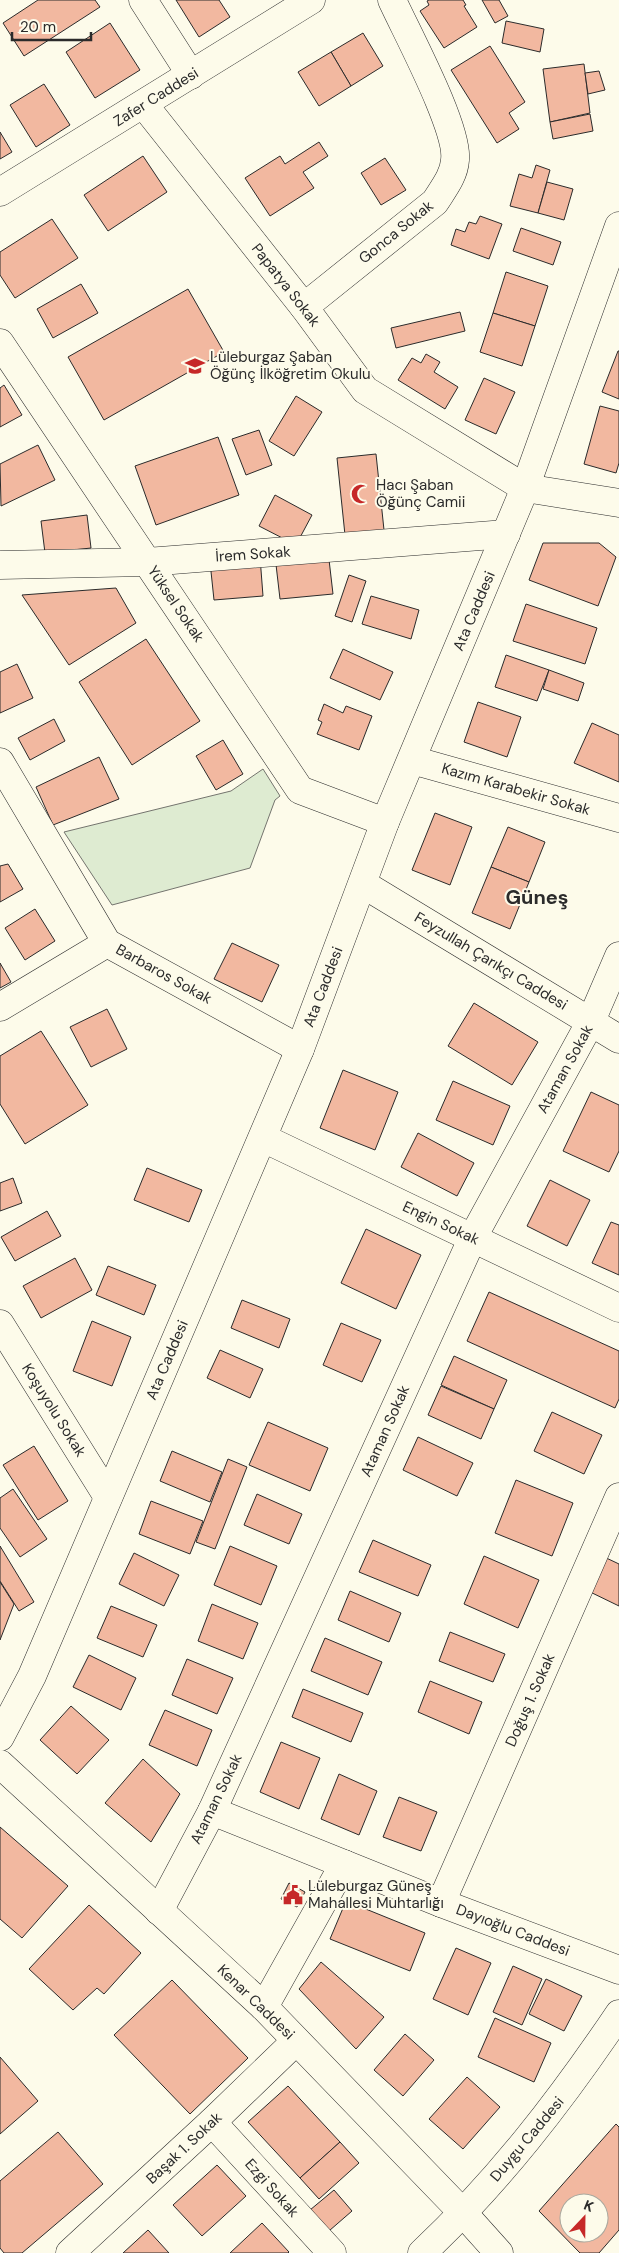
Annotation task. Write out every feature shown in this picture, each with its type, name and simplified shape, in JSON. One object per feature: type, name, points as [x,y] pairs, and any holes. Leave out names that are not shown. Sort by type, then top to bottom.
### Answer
[{"type":"street","points":[[144,0],[191,75]]},
{"type":"street","name":"Zafer Caddesi","points":[[0,192],[311,0]]},
{"type":"street","name":"Gonca Sokak","points":[[304,307],[435,202],[448,181],[456,160],[453,138],[446,115],[392,0]]},
{"type":"street","name":"Papatya Sokak","points":[[144,104],[304,307],[364,390],[525,488]]},
{"type":"street","name":"Ata Caddesi","points":[[0,1737],[32,1676],[300,1049],[385,822],[525,488],[619,226]]},
{"type":"street","name":"Yüksel Sokak","points":[[0,343],[300,790],[385,822]]},
{"type":"street","points":[[525,488],[619,503]]},
{"type":"street","name":"İrem Sokak","points":[[0,565],[147,562],[506,534]]},
{"type":"street","name":"Kazım Karabekir Sokak","points":[[412,760],[619,818]]},
{"type":"street","name":"Barbaros Sokak","points":[[0,762],[107,943],[300,1049]]},
{"type":"street","name":"Feyzullah Çarıkçı Caddesi","points":[[363,884],[619,1039]]},
{"type":"street","points":[[0,1007],[107,943]]},
{"type":"street","name":"Ataman Sokak","points":[[159,1911],[212,1811],[473,1238],[591,1021],[619,956]]},
{"type":"street","name":"Engin Sokak","points":[[263,1138],[619,1308]]},
{"type":"street","name":"Koşuyolu Sokak","points":[[0,1324],[108,1496]]},
{"type":"street","name":"Doğuş 1. Sokak","points":[[440,1903],[619,1497]]},
{"type":"street","name":"Kenar Caddesi","points":[[0,1764],[264,2007],[464,2214],[499,2253]]},
{"type":"street","name":"Dayıoğlu Caddesi","points":[[212,1811],[440,1903],[619,1970]]},
{"type":"street","points":[[264,2007],[344,1864]]},
{"type":"street","name":"Duygu Caddesi","points":[[422,2253],[464,2214],[568,2090],[619,2014]]},
{"type":"street","name":"Başak 1. Sokak","points":[[70,2253],[212,2122],[296,2041]]},
{"type":"street","name":"Ezgi Sokak","points":[[212,2122],[332,2253]]},
{"type":"green space","points":[[263,769],[280,796],[275,800],[250,868],[112,905],[64,832],[231,791]]},
{"type":"building","points":[[38,0],[95,0],[100,7],[24,56],[3,23]]},
{"type":"building","points":[[176,0],[219,0],[230,17],[199,37]]},
{"type":"building","points":[[463,0],[466,5],[464,6],[477,27],[444,48],[420,11],[429,5],[427,1]]},
{"type":"building","points":[[482,0],[499,0],[508,16],[495,23]]},
{"type":"building","points":[[506,21],[544,29],[540,52],[502,43]]},
{"type":"building","points":[[110,23],[140,70],[95,98],[66,52]]},
{"type":"building","points":[[363,33],[383,66],[351,86],[331,52]]},
{"type":"building","points":[[490,46],[525,102],[509,113],[519,129],[497,143],[451,70]]},
{"type":"building","points":[[331,52],[351,86],[319,106],[298,72]]},
{"type":"building","points":[[584,64],[590,113],[550,122],[543,69]]},
{"type":"building","points":[[599,71],[605,90],[588,94],[585,73]]},
{"type":"building","points":[[44,84],[70,125],[36,147],[10,105]]},
{"type":"building","points":[[590,114],[593,131],[553,139],[550,122]]},
{"type":"building","points":[[0,132],[12,152],[0,159]]},
{"type":"building","points":[[319,142],[328,156],[303,172],[314,188],[270,216],[245,178],[280,156],[285,164]]},
{"type":"building","points":[[143,156],[167,192],[108,231],[84,195]]},
{"type":"building","points":[[385,158],[406,190],[381,205],[361,173]]},
{"type":"building","points":[[536,165],[550,170],[538,213],[510,206],[519,174],[532,178]]},
{"type":"building","points":[[547,182],[573,189],[564,220],[538,213]]},
{"type":"building","points":[[480,216],[502,224],[489,259],[451,245],[456,229],[465,232],[469,222],[476,224]]},
{"type":"building","points":[[52,219],[78,258],[15,298],[0,275],[0,252]]},
{"type":"building","points":[[521,228],[561,242],[553,265],[513,251]]},
{"type":"building","points":[[506,272],[548,286],[535,326],[493,313]]},
{"type":"building","points":[[81,284],[98,313],[53,338],[37,309]]},
{"type":"building","points":[[188,289],[224,352],[104,420],[68,357]]},
{"type":"building","points":[[460,312],[465,331],[396,348],[391,328]]},
{"type":"building","points":[[493,313],[535,326],[522,366],[480,352]]},
{"type":"building","points":[[619,351],[619,399],[602,392]]},
{"type":"building","points":[[426,354],[440,362],[434,372],[458,387],[445,409],[398,380],[412,358],[421,363]]},
{"type":"building","points":[[484,378],[515,392],[496,434],[465,420]]},
{"type":"building","points":[[4,385],[22,415],[0,427],[0,388]]},
{"type":"building","points":[[296,396],[322,412],[294,456],[269,441]]},
{"type":"building","points":[[600,406],[619,411],[619,463],[616,473],[584,464]]},
{"type":"building","points":[[259,430],[272,465],[246,475],[232,439]]},
{"type":"building","points":[[218,437],[239,495],[156,525],[135,466]]},
{"type":"building","points":[[38,445],[55,480],[1,506],[0,464]]},
{"type":"building","name":"Hacı Şaban Öğünç Camii","points":[[376,454],[384,530],[345,535],[337,458]]},
{"type":"building","points":[[275,495],[312,515],[296,545],[259,526]]},
{"type":"building","points":[[87,515],[91,548],[45,553],[41,521]]},
{"type":"building","points":[[543,543],[599,543],[616,557],[598,606],[529,580]]},
{"type":"building","points":[[328,551],[333,594],[280,599],[275,556]]},
{"type":"building","points":[[260,557],[263,596],[214,600],[210,562]]},
{"type":"building","points":[[349,575],[366,581],[352,622],[335,616]]},
{"type":"building","points":[[116,588],[136,623],[69,665],[22,595]]},
{"type":"building","points":[[371,596],[419,610],[411,639],[362,624]]},
{"type":"building","points":[[526,604],[597,628],[585,664],[513,641]]},
{"type":"building","points":[[146,639],[200,721],[132,765],[79,682]]},
{"type":"building","points":[[343,649],[393,672],[380,700],[330,678]]},
{"type":"building","points":[[506,655],[549,670],[537,701],[495,687]]},
{"type":"building","points":[[17,664],[33,698],[0,713],[0,672]]},
{"type":"building","points":[[549,670],[584,683],[578,701],[543,689]]},
{"type":"building","points":[[478,702],[521,717],[507,757],[464,742]]},
{"type":"building","points":[[324,704],[343,713],[346,706],[372,716],[359,750],[317,734],[322,722],[318,720]]},
{"type":"building","points":[[54,719],[65,741],[30,760],[18,738]]},
{"type":"building","points":[[592,723],[619,735],[619,782],[574,763]]},
{"type":"building","points":[[223,740],[243,774],[216,790],[196,756]]},
{"type":"building","points":[[99,757],[119,799],[53,825],[36,787]]},
{"type":"building","points":[[435,813],[472,827],[450,885],[412,870]]},
{"type":"building","points":[[508,827],[545,842],[529,882],[491,867]]},
{"type":"building","points":[[8,864],[23,889],[0,902],[0,866]]},
{"type":"building","points":[[491,867],[529,882],[510,929],[472,913]]},
{"type":"building","points":[[35,909],[55,941],[25,960],[5,928]]},
{"type":"building","points":[[232,943],[279,965],[262,1002],[214,979]]},
{"type":"building","points":[[0,963],[11,982],[0,988]]},
{"type":"building","points":[[474,1003],[538,1042],[512,1085],[448,1046]]},
{"type":"building","points":[[107,1009],[127,1049],[91,1067],[70,1027]]},
{"type":"building","points":[[41,1031],[88,1105],[25,1144],[0,1104],[0,1056]]},
{"type":"building","points":[[343,1070],[398,1092],[375,1150],[320,1128]]},
{"type":"building","points":[[453,1081],[510,1106],[493,1145],[436,1120]]},
{"type":"building","points":[[591,1092],[619,1105],[619,1151],[609,1172],[563,1151]]},
{"type":"building","points":[[418,1133],[474,1163],[457,1196],[401,1167]]},
{"type":"building","points":[[147,1168],[202,1190],[189,1222],[134,1200]]},
{"type":"building","points":[[13,1178],[22,1203],[0,1211],[0,1183]]},
{"type":"building","points":[[550,1180],[590,1200],[567,1246],[527,1226]]},
{"type":"building","points":[[47,1211],[61,1236],[15,1261],[1,1237]]},
{"type":"building","points":[[611,1222],[619,1225],[619,1275],[592,1263]]},
{"type":"building","points":[[366,1229],[421,1255],[396,1309],[341,1283]]},
{"type":"building","points":[[75,1258],[92,1290],[41,1318],[23,1286]]},
{"type":"building","points":[[108,1266],[156,1285],[144,1315],[96,1295]]},
{"type":"building","points":[[489,1292],[619,1351],[619,1399],[615,1408],[467,1341]]},
{"type":"building","points":[[242,1300],[290,1319],[279,1348],[231,1328]]},
{"type":"building","points":[[92,1321],[131,1337],[112,1386],[73,1371]]},
{"type":"building","points":[[341,1323],[381,1340],[362,1382],[323,1365]]},
{"type":"building","points":[[220,1350],[263,1369],[250,1398],[207,1378]]},
{"type":"building","points":[[454,1356],[507,1380],[494,1409],[441,1385]]},
{"type":"building","points":[[441,1386],[494,1409],[481,1439],[428,1415]]},
{"type":"building","points":[[552,1412],[602,1435],[584,1474],[534,1451]]},
{"type":"building","points":[[268,1422],[328,1448],[310,1491],[249,1465]]},
{"type":"building","points":[[418,1437],[473,1463],[457,1496],[403,1470]]},
{"type":"building","points":[[34,1446],[68,1501],[38,1520],[3,1465]]},
{"type":"building","points":[[172,1451],[222,1472],[210,1502],[160,1481]]},
{"type":"building","points":[[228,1459],[247,1467],[215,1549],[196,1542]]},
{"type":"building","points":[[516,1480],[573,1503],[552,1556],[495,1533]]},
{"type":"building","points":[[13,1489],[47,1539],[20,1557],[0,1528],[0,1498]]},
{"type":"building","points":[[257,1494],[302,1514],[289,1544],[244,1525]]},
{"type":"building","points":[[151,1501],[203,1521],[190,1554],[139,1534]]},
{"type":"building","points":[[373,1540],[431,1565],[418,1596],[359,1572]]},
{"type":"building","points":[[0,1546],[34,1602],[19,1611],[0,1581]]},
{"type":"building","points":[[230,1546],[277,1566],[261,1605],[214,1585]]},
{"type":"building","points":[[134,1553],[179,1575],[164,1606],[119,1584]]},
{"type":"building","points":[[600,1555],[619,1564],[619,1606],[584,1589]]},
{"type":"building","points":[[484,1556],[539,1580],[518,1628],[464,1604]]},
{"type":"building","points":[[0,1582],[14,1604],[0,1640]]},
{"type":"building","points":[[350,1591],[401,1613],[389,1642],[338,1620]]},
{"type":"building","points":[[212,1604],[258,1623],[243,1659],[198,1641]]},
{"type":"building","points":[[111,1606],[157,1625],[143,1657],[97,1638]]},
{"type":"building","points":[[450,1632],[505,1654],[493,1682],[439,1661]]},
{"type":"building","points":[[325,1638],[382,1662],[368,1695],[311,1671]]},
{"type":"building","points":[[89,1655],[136,1678],[121,1710],[73,1687]]},
{"type":"building","points":[[187,1659],[233,1678],[217,1714],[172,1695]]},
{"type":"building","points":[[430,1681],[482,1702],[469,1734],[418,1712]]},
{"type":"building","points":[[303,1689],[363,1713],[351,1742],[292,1717]]},
{"type":"building","points":[[71,1706],[109,1740],[77,1774],[40,1740]]},
{"type":"building","points":[[165,1710],[212,1730],[197,1766],[149,1745]]},
{"type":"building","points":[[281,1742],[320,1758],[299,1809],[260,1792]]},
{"type":"building","points":[[143,1759],[180,1794],[151,1842],[105,1803]]},
{"type":"building","points":[[339,1774],[377,1791],[359,1835],[321,1819]]},
{"type":"building","points":[[399,1797],[437,1812],[421,1851],[383,1837]]},
{"type":"building","points":[[0,1827],[68,1886],[22,1938],[0,1919]]},
{"type":"building","points":[[289,1883],[305,1892],[297,1907],[281,1899]]},
{"type":"building","points":[[346,1901],[425,1933],[410,1971],[330,1939]]},
{"type":"building","points":[[89,1905],[141,1953],[104,1994],[97,1988],[73,2010],[29,1969]]},
{"type":"building","points":[[456,1948],[491,1963],[468,2015],[433,1999]]},
{"type":"building","points":[[321,1962],[384,2017],[356,2049],[299,1989]]},
{"type":"building","points":[[513,1966],[542,1979],[522,2025],[493,2012]]},
{"type":"building","points":[[546,1979],[582,1996],[564,2031],[529,2014]]},
{"type":"building","points":[[172,1980],[248,2058],[190,2114],[114,2035]]},
{"type":"building","points":[[495,2018],[551,2043],[534,2082],[478,2057]]},
{"type":"building","points":[[405,2034],[434,2060],[403,2096],[374,2070]]},
{"type":"building","points":[[0,2057],[38,2101],[0,2134]]},
{"type":"building","points":[[467,2077],[500,2107],[463,2149],[429,2119]]},
{"type":"building","points":[[288,2086],[340,2142],[300,2178],[248,2122]]},
{"type":"building","points":[[616,2124],[619,2127],[619,2230],[609,2242],[609,2193],[559,2193],[559,2231],[539,2211]]},
{"type":"building","points":[[58,2132],[103,2184],[22,2253],[4,2253],[0,2248],[0,2181]]},
{"type":"building","points":[[340,2142],[359,2163],[319,2199],[300,2178]]},
{"type":"building","points":[[217,2165],[246,2196],[202,2236],[173,2205]]},
{"type":"building","points":[[334,2190],[352,2211],[322,2237],[304,2215]]},
{"type":"building","points":[[262,2223],[288,2253],[230,2253]]},
{"type":"building","points":[[148,2230],[169,2253],[123,2253]]},
{"type":"building","points":[[570,2243],[608,2243],[599,2253],[580,2253]]},
{"type":"place","name":"Lüleburgaz Şaban Öğünç İlköğretim Okulu","points":[[195,366]]},
{"type":"place","name":"Hacı Şaban Öğünç Camii","points":[[361,494]]},
{"type":"place","name":"Lüleburgaz Güneş Mahallesi Muhtarlığı","points":[[293,1895]]},
{"type":"district","name":"Güneş","points":[[537,897]]}]
